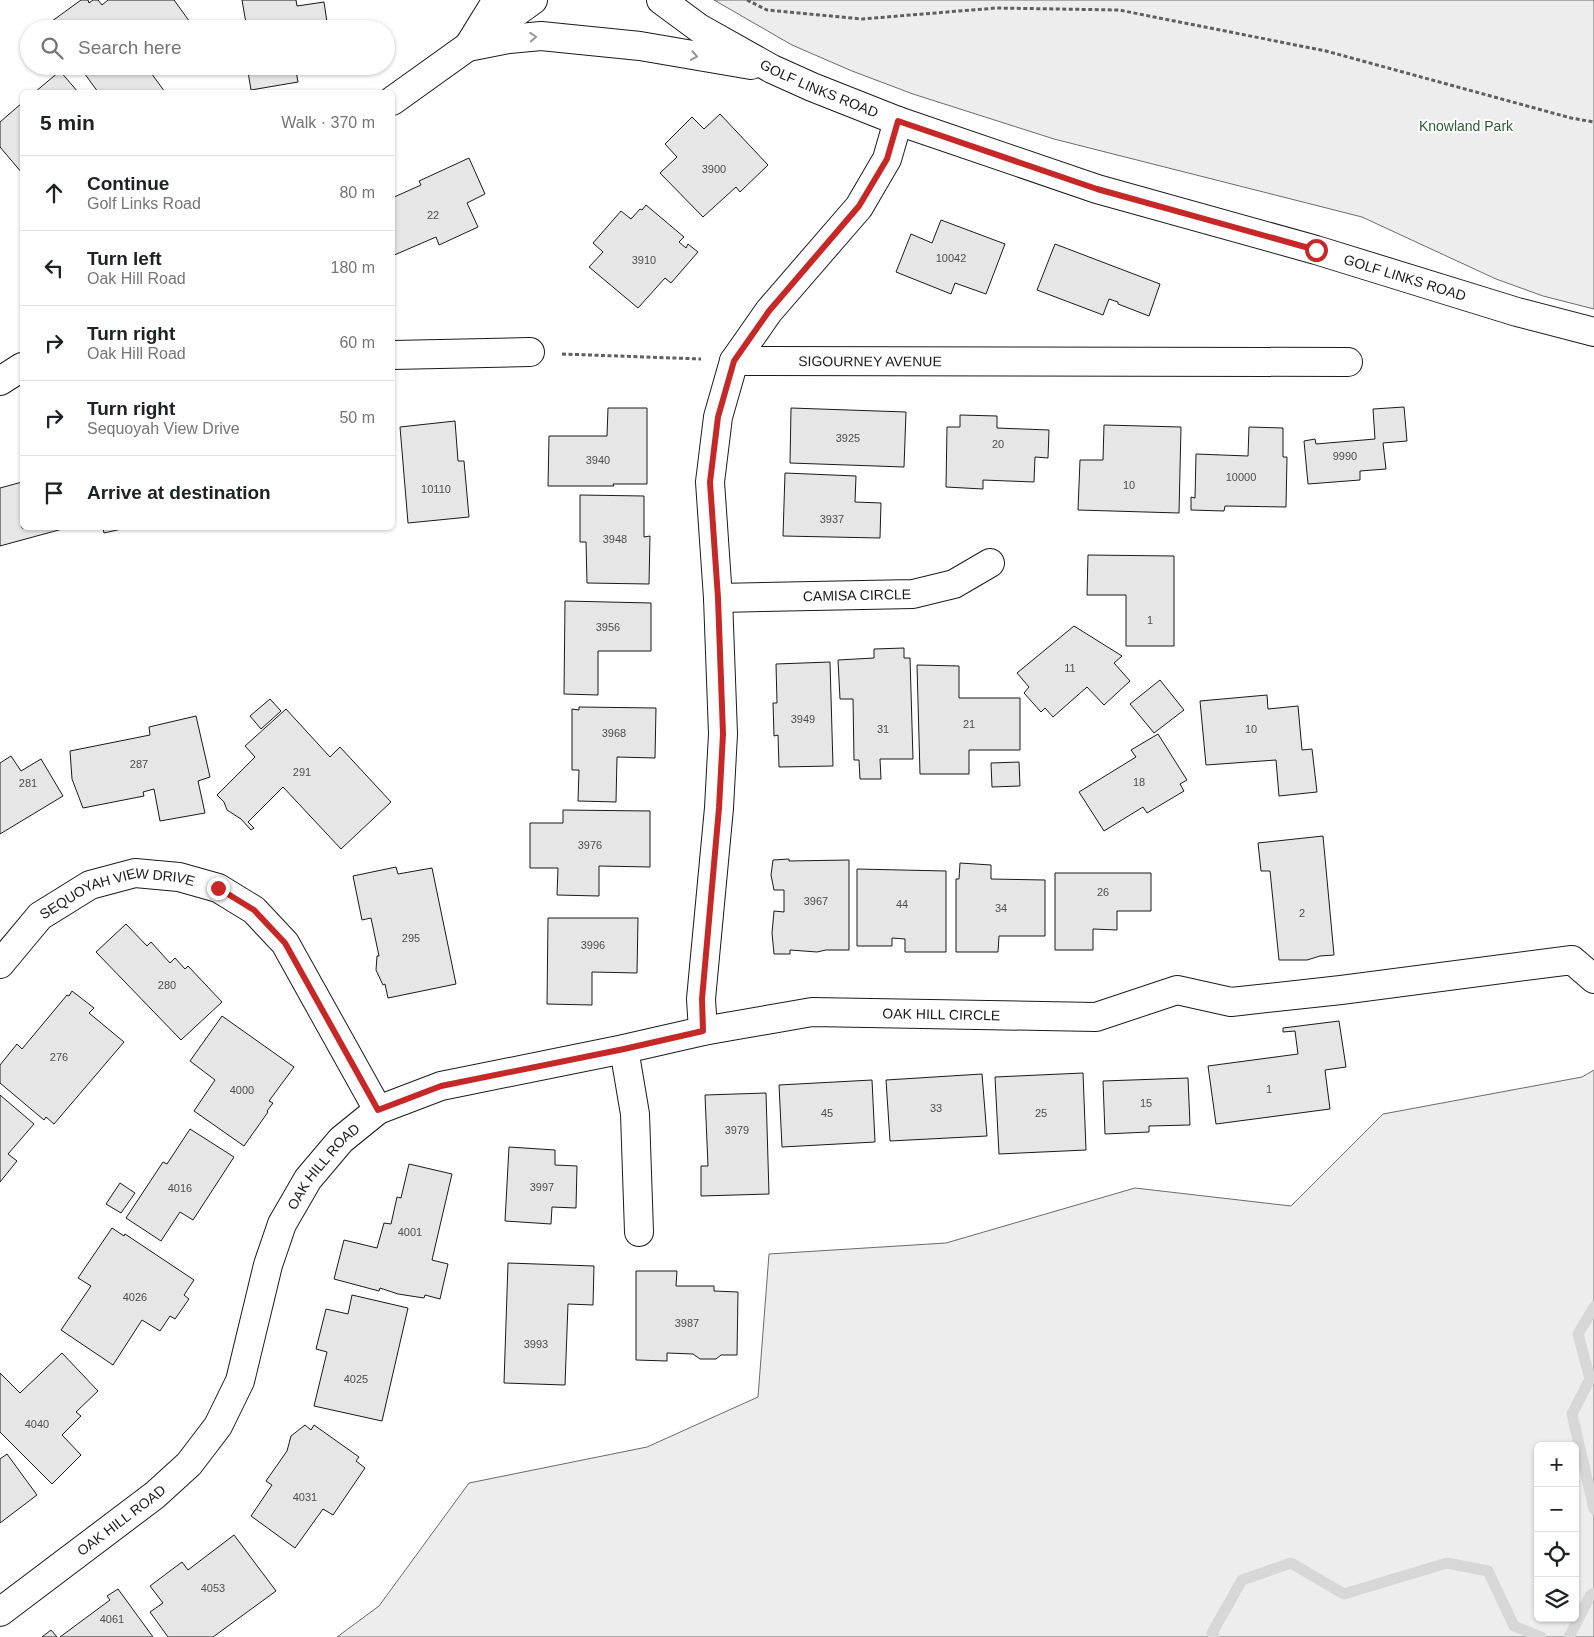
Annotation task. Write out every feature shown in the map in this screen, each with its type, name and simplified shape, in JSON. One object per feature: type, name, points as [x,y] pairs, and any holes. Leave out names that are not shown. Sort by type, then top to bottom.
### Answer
[{"type":"street","points":[[468,47],[498,0]]},
{"type":"street","points":[[395,99],[533,0]]},
{"type":"street","name":"GOLF LINKS ROAD","points":[[661,0],[699,28],[772,69],[898,121],[1097,189],[1316,250],[1517,312],[1594,332]]},
{"type":"street","points":[[468,47],[509,39],[541,36],[640,46],[772,69]]},
{"type":"street","points":[[703,1031],[702,999],[719,808],[723,734],[718,598],[710,482],[718,417],[734,361],[769,311],[859,206],[887,159],[898,121]]},
{"type":"street","points":[[395,355],[530,352]]},
{"type":"street","name":"SIGOURNEY AVENUE","points":[[734,361],[1348,362]]},
{"type":"street","points":[[0,381],[20,368]]},
{"type":"street","name":"CAMISA CIRCLE","points":[[718,598],[913,594],[954,584],[990,563]]},
{"type":"street","name":"SEQUOYAH VIEW DRIVE","points":[[0,964],[40,916],[90,885],[134,873],[179,876],[218,888],[254,910],[285,943],[378,1110]]},
{"type":"street","name":"OAK HILL CIRCLE","points":[[703,1031],[812,1012],[1096,1017],[1177,990],[1231,1002],[1572,960],[1594,979]]},
{"type":"street","name":"OAK HILL ROAD","points":[[0,1612],[155,1495],[189,1464],[218,1426],[240,1381],[268,1265],[282,1224],[308,1179],[341,1140],[378,1110],[441,1086],[703,1031]]},
{"type":"street","points":[[624,1049],[635,1114],[639,1232]]},
{"type":"path","points":[[747,0],[767,10],[862,19],[996,8],[1120,10],[1326,51],[1571,118],[1594,122]]},
{"type":"path","points":[[530,352],[734,361]]},
{"type":"shaded area","name":"Knowland Park","points":[[714,0],[1594,0],[1594,309],[1543,296],[1496,279],[1362,217],[1054,139],[913,94],[852,71],[792,45]]},
{"type":"shaded area","points":[[1594,1070],[1594,1637],[337,1637],[379,1606],[469,1483],[647,1447],[758,1397],[769,1254],[946,1243],[1135,1188],[1291,1206],[1383,1114],[1582,1077]]},
{"type":"building","points":[[81,0],[88,0],[89,3],[93,0],[98,0],[102,5],[108,0],[174,0],[188,20],[54,20]]},
{"type":"building","points":[[242,0],[296,0],[297,6],[324,2],[327,20],[245,20]]},
{"type":"building","points":[[55,75],[63,75],[76,90],[37,90]]},
{"type":"building","points":[[86,75],[153,75],[164,90],[97,90]]},
{"type":"building","points":[[248,75],[297,75],[298,82],[251,90]]},
{"type":"building","points":[[20,105],[20,171],[0,147],[0,122]]},
{"type":"building","points":[[720,114],[768,165],[740,192],[736,187],[703,217],[660,173],[677,157],[665,144],[692,117],[704,129]]},
{"type":"building","points":[[469,158],[485,194],[467,203],[478,227],[439,245],[436,237],[395,255],[395,197],[421,185],[419,181]]},
{"type":"building","points":[[646,205],[684,237],[679,242],[686,248],[688,244],[698,252],[671,283],[665,278],[638,308],[589,267],[603,252],[593,243],[621,211],[631,219]]},
{"type":"building","points":[[941,220],[1005,244],[986,294],[955,283],[951,294],[896,272],[911,234],[932,243]]},
{"type":"building","points":[[1055,244],[1160,284],[1149,316],[1109,299],[1103,315],[1037,290]]},
{"type":"building","points":[[1404,407],[1407,441],[1383,443],[1386,469],[1360,471],[1360,480],[1308,484],[1304,441],[1315,439],[1316,444],[1375,439],[1373,409]]},
{"type":"building","points":[[608,408],[647,408],[647,484],[548,486],[549,436],[607,436]]},
{"type":"building","points":[[791,408],[906,412],[904,467],[790,463]]},
{"type":"building","points":[[960,415],[997,416],[997,428],[1049,430],[1048,458],[1035,457],[1034,482],[983,480],[983,489],[946,487],[947,427],[960,427]]},
{"type":"building","points":[[455,421],[458,461],[464,461],[469,517],[408,523],[400,427]]},
{"type":"building","points":[[1104,425],[1181,427],[1179,513],[1078,510],[1080,460],[1103,460]]},
{"type":"building","points":[[1249,427],[1283,428],[1283,457],[1287,457],[1286,507],[1225,506],[1224,511],[1191,510],[1191,497],[1195,498],[1196,454],[1248,456]]},
{"type":"building","points":[[785,473],[856,476],[855,502],[881,503],[880,538],[783,536]]},
{"type":"building","points":[[20,483],[20,530],[59,530],[0,546],[0,488]]},
{"type":"building","points":[[580,495],[644,496],[644,537],[650,536],[649,584],[587,583],[586,542],[580,542]]},
{"type":"building","points":[[103,530],[117,530],[104,533]]},
{"type":"building","points":[[1088,555],[1174,556],[1174,646],[1126,646],[1126,595],[1087,595]]},
{"type":"building","points":[[565,601],[651,603],[651,651],[598,651],[598,695],[564,694]]},
{"type":"building","points":[[1074,626],[1122,656],[1114,663],[1130,681],[1104,705],[1087,687],[1053,717],[1045,708],[1041,712],[1024,693],[1029,687],[1017,673]]},
{"type":"building","points":[[904,648],[904,658],[910,658],[913,759],[880,759],[881,779],[860,779],[859,760],[854,760],[853,699],[840,699],[838,660],[874,658],[874,649]]},
{"type":"building","points":[[830,662],[833,766],[779,767],[778,735],[774,736],[773,703],[777,703],[776,664]]},
{"type":"building","points":[[917,665],[959,666],[959,698],[1020,698],[1020,750],[969,750],[969,774],[920,774]]},
{"type":"building","points":[[1160,680],[1184,710],[1154,733],[1130,704]]},
{"type":"building","points":[[1267,695],[1268,709],[1298,706],[1302,750],[1312,749],[1317,792],[1279,796],[1276,760],[1206,765],[1200,701]]},
{"type":"building","points":[[270,699],[281,711],[261,729],[250,716]]},
{"type":"building","points":[[579,707],[656,708],[655,758],[617,757],[616,802],[578,801],[579,770],[572,770],[572,709],[579,710]]},
{"type":"building","points":[[286,709],[330,757],[340,747],[391,802],[341,849],[283,787],[248,822],[254,828],[251,830],[241,819],[227,810],[224,802],[217,795],[255,757],[245,746]]},
{"type":"building","points":[[196,716],[210,777],[198,781],[205,813],[160,821],[154,789],[143,792],[144,796],[83,808],[72,779],[70,751],[150,735],[149,727]]},
{"type":"building","points":[[1158,734],[1187,780],[1180,784],[1184,791],[1147,813],[1143,807],[1104,831],[1079,792],[1136,757],[1131,750]]},
{"type":"building","points":[[11,756],[21,771],[41,759],[63,796],[0,834],[0,763]]},
{"type":"building","points":[[1019,762],[1020,786],[992,787],[991,763]]},
{"type":"building","points":[[563,810],[650,811],[650,867],[599,866],[599,896],[557,895],[558,868],[530,868],[530,823],[563,823]]},
{"type":"building","points":[[1323,836],[1334,955],[1320,956],[1307,960],[1279,960],[1270,871],[1261,871],[1258,843]]},
{"type":"building","points":[[789,859],[789,861],[849,860],[849,950],[817,952],[790,950],[790,954],[774,954],[772,933],[774,911],[784,912],[784,890],[774,890],[771,875],[773,860]]},
{"type":"building","points":[[960,863],[991,865],[991,879],[1045,880],[1045,936],[999,936],[998,952],[956,952],[956,879],[959,879]]},
{"type":"building","points":[[396,867],[398,874],[432,868],[456,984],[388,998],[385,984],[383,985],[376,970],[377,956],[379,956],[371,918],[362,920],[353,876]]},
{"type":"building","points":[[857,869],[946,871],[946,952],[905,952],[905,939],[892,938],[892,946],[857,946]]},
{"type":"building","points":[[1055,873],[1151,873],[1151,911],[1117,911],[1117,930],[1093,929],[1093,950],[1055,950]]},
{"type":"building","points":[[548,918],[638,918],[637,973],[592,972],[592,1005],[547,1004]]},
{"type":"building","points":[[126,924],[147,946],[151,942],[170,963],[175,958],[185,969],[188,966],[222,1002],[181,1040],[96,952]]},
{"type":"building","points":[[72,991],[94,1008],[89,1013],[124,1042],[54,1124],[46,1117],[44,1120],[0,1083],[0,1065],[17,1044],[22,1049]]},
{"type":"building","points":[[222,1016],[294,1067],[269,1101],[273,1103],[244,1146],[194,1111],[215,1080],[190,1061]]},
{"type":"building","points":[[1339,1021],[1346,1067],[1325,1070],[1330,1109],[1216,1124],[1208,1066],[1298,1054],[1295,1031],[1283,1032],[1283,1028]]},
{"type":"building","points":[[1083,1073],[1086,1150],[999,1154],[995,1077]]},
{"type":"building","points":[[982,1074],[987,1136],[890,1141],[886,1080]]},
{"type":"building","points":[[1188,1078],[1190,1125],[1149,1126],[1149,1132],[1105,1134],[1103,1081]]},
{"type":"building","points":[[872,1080],[875,1142],[782,1147],[779,1085]]},
{"type":"building","points":[[766,1093],[769,1194],[701,1196],[701,1166],[708,1166],[705,1095]]},
{"type":"building","points":[[0,1095],[34,1124],[8,1154],[17,1161],[0,1182]]},
{"type":"building","points":[[190,1129],[234,1157],[193,1220],[180,1212],[161,1241],[126,1218],[163,1162],[167,1164]]},
{"type":"building","points":[[509,1147],[555,1150],[555,1165],[577,1166],[576,1208],[552,1207],[551,1224],[505,1221]]},
{"type":"building","points":[[409,1164],[452,1174],[432,1260],[448,1264],[440,1299],[425,1295],[424,1298],[398,1294],[380,1288],[379,1291],[334,1279],[344,1240],[377,1248],[384,1223],[391,1224],[397,1197],[401,1198]]},
{"type":"building","points":[[120,1183],[135,1193],[121,1213],[106,1204]]},
{"type":"building","points":[[112,1228],[124,1236],[125,1234],[194,1280],[184,1295],[189,1299],[175,1319],[170,1316],[160,1331],[142,1320],[113,1365],[61,1330],[91,1286],[78,1278]]},
{"type":"building","points":[[508,1263],[594,1266],[593,1305],[568,1304],[565,1385],[504,1383]]},
{"type":"building","points":[[636,1271],[677,1271],[676,1286],[714,1286],[714,1291],[738,1292],[737,1355],[721,1355],[716,1359],[700,1359],[693,1354],[667,1353],[667,1361],[636,1360]]},
{"type":"building","points":[[352,1295],[408,1308],[382,1421],[314,1406],[327,1352],[316,1349],[326,1309],[348,1314]]},
{"type":"building","points":[[62,1353],[98,1391],[76,1412],[81,1416],[62,1435],[81,1455],[52,1484],[0,1432],[0,1373],[20,1393]]},
{"type":"building","points":[[305,1425],[311,1430],[314,1425],[359,1457],[356,1461],[365,1468],[333,1515],[323,1509],[295,1548],[251,1516],[272,1485],[266,1481],[287,1451],[291,1436]]},
{"type":"building","points":[[7,1454],[37,1495],[0,1523],[0,1459]]},
{"type":"building","points":[[234,1535],[276,1591],[213,1637],[168,1637],[150,1612],[163,1603],[150,1586],[182,1562],[188,1570]]},
{"type":"building","points":[[118,1589],[153,1637],[60,1637],[110,1600],[107,1596]]},
{"type":"building","points":[[51,1630],[57,1637],[42,1637]]},
{"type":"waterway","points":[[1594,1307],[1578,1334],[1590,1379],[1572,1414],[1594,1509]]},
{"type":"waterway","points":[[1214,1637],[1212,1633],[1242,1580],[1291,1563],[1344,1594],[1447,1563],[1488,1571],[1514,1626],[1541,1637]]},
{"type":"waterway","points":[[1569,1637],[1590,1596],[1594,1593]]},
{"type":"route","points":[[218,888],[254,910],[285,943],[378,1110],[441,1086],[703,1031],[702,999],[719,808],[723,734],[718,598],[710,482],[718,417],[734,361],[769,311],[859,206],[887,159],[898,121],[1097,189],[1316,250]]}]
